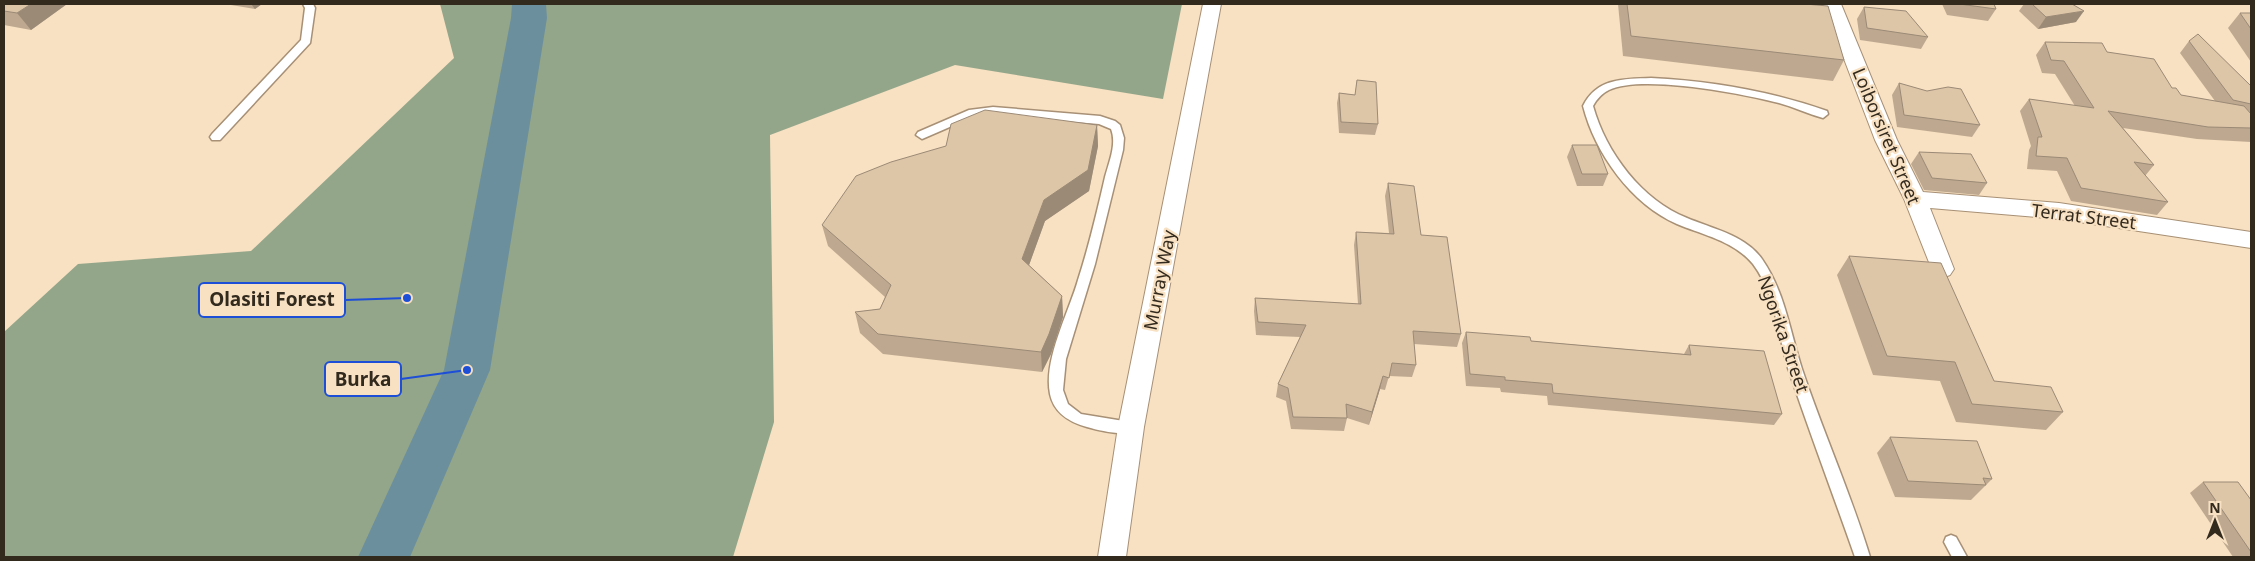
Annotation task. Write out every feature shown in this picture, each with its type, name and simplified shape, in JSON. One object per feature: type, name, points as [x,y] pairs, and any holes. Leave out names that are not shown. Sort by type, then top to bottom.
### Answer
[{"type":"street","name":"Murray Way","points":[[1112,557],[1131,427],[1212,4]]},
{"type":"street","name":"Loiborsiret Street","points":[[1832,4],[1886,140],[1915,199],[1942,269]]},
{"type":"street","name":"Terrat Street","points":[[1915,199],[2059,211],[2251,240]]},
{"type":"lane","points":[[216,137],[306,41],[310,8],[308,4]]},
{"type":"lane","name":"Ngorika Street","points":[[1824,114],[1772,97],[1706,85],[1643,80],[1622,82],[1604,88],[1594,95],[1588,106],[1595,129],[1616,164],[1630,181],[1657,207],[1671,216],[1732,241],[1757,260],[1770,283],[1795,367],[1863,557]]},
{"type":"lane","points":[[922,135],[973,113],[993,111],[1100,120],[1112,124],[1118,130],[1119,141],[1097,242],[1065,342],[1056,378],[1056,393],[1064,409],[1075,416],[1101,425],[1131,427]]},
{"type":"lane","points":[[1952,542],[1960,557]]},
{"type":"green space","points":[[440,4],[1182,4],[1163,99],[955,65],[770,135],[774,422],[733,557],[4,557],[4,332],[78,264],[251,251],[454,58]]},
{"type":"building","points":[[4,4],[31,4],[17,13],[4,11]]},
{"type":"building","points":[[1627,4],[1805,4],[1828,6],[1844,60],[1631,36]]},
{"type":"building","points":[[1959,4],[1994,4],[1996,9]]},
{"type":"building","points":[[2032,4],[2072,4],[2084,11],[2046,17]]},
{"type":"building","points":[[1864,7],[1906,11],[1928,37],[1867,28]]},
{"type":"building","points":[[2240,13],[2251,13],[2251,29]]},
{"type":"building","points":[[2198,34],[2251,86],[2251,104],[2233,100],[2189,41]]},
{"type":"building","points":[[2045,42],[2102,43],[2107,52],[2154,59],[2172,88],[2176,88],[2181,95],[2244,106],[2251,114],[2251,128],[2208,127],[2108,111],[2154,165],[2134,162],[2168,202],[2081,188],[2067,158],[2036,156],[2038,137],[2042,137],[2029,99],[2094,108],[2064,61],[2051,60]]},
{"type":"building","points":[[1357,80],[1376,82],[1378,124],[1341,122],[1339,93],[1355,95]]},
{"type":"building","points":[[1899,83],[1927,91],[1948,87],[1961,89],[1980,125],[1904,115]]},
{"type":"building","points":[[985,110],[1097,125],[1088,170],[1044,200],[1022,259],[1062,296],[1041,352],[878,334],[855,312],[880,309],[891,285],[822,225],[856,176],[891,162],[946,146],[951,124]]},
{"type":"building","points":[[1572,145],[1597,145],[1608,174],[1582,174]]},
{"type":"building","points":[[1919,152],[1971,154],[1987,183],[1932,178]]},
{"type":"building","points":[[1388,183],[1414,186],[1421,235],[1447,237],[1461,334],[1413,331],[1416,365],[1392,363],[1389,378],[1383,376],[1372,412],[1346,404],[1347,418],[1293,417],[1288,388],[1278,384],[1306,325],[1258,322],[1255,298],[1361,304],[1356,232],[1394,234]]},
{"type":"building","points":[[1849,256],[1941,263],[1994,381],[2051,387],[2063,412],[1972,404],[1955,362],[1887,356]]},
{"type":"building","points":[[1466,332],[1530,337],[1531,341],[1691,355],[1689,345],[1764,351],[1782,414],[1553,393],[1552,384],[1505,380],[1505,377],[1470,374]]},
{"type":"building","points":[[1890,437],[1977,441],[1992,479],[1983,478],[1986,485],[1908,481]]},
{"type":"building","points":[[2203,482],[2238,482],[2251,500],[2251,552]]},
{"type":"waterway","points":[[384,557],[467,370],[529,18],[529,4]]},
{"type":"place","name":"Olasiti Forest","points":[[407,298]]},
{"type":"place","name":"Burka","points":[[467,370]]}]
